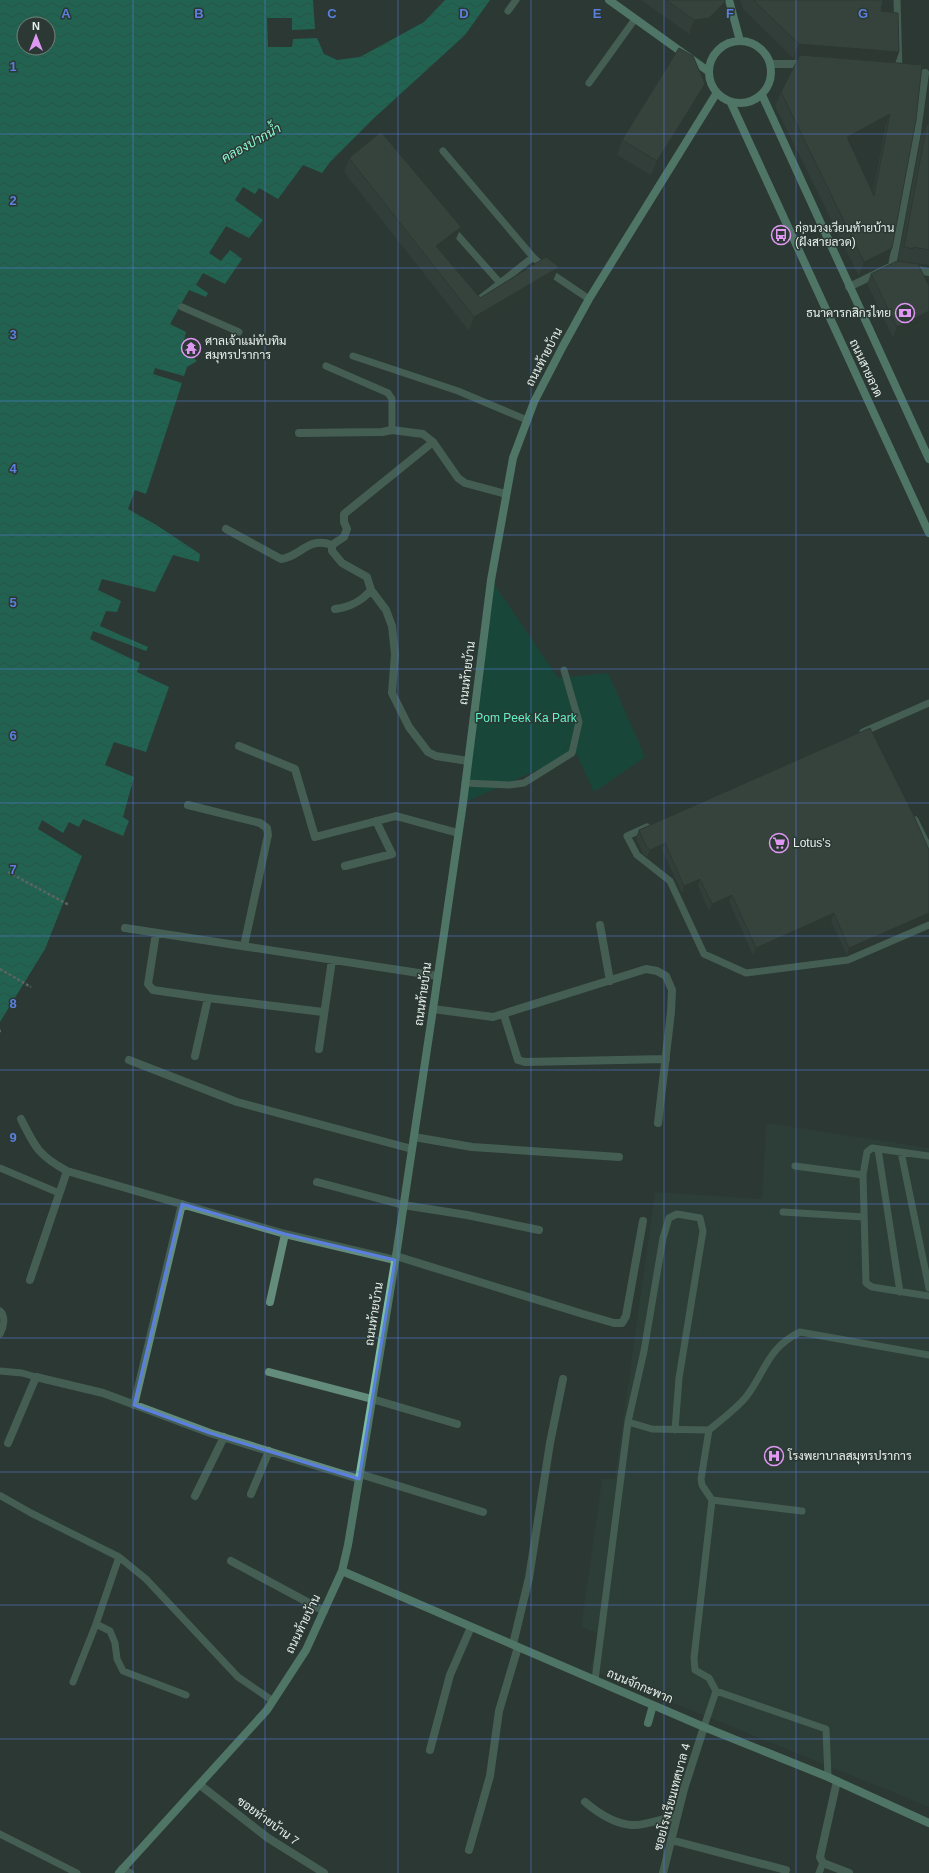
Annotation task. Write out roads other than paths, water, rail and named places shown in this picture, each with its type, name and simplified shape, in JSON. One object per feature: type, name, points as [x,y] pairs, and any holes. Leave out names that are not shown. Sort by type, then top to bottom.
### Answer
[{"type":"street","points":[[609,0],[708,71]]},
{"type":"street","points":[[729,0],[740,41]]},
{"type":"street","points":[[740,41],[750,42],[766,55],[770,64],[771,75],[768,86],[762,95],[752,101],[742,104],[732,103],[716,94],[709,79],[708,71],[711,59],[718,49],[728,43],[740,41]]},
{"type":"street","points":[[770,64],[817,65]]},
{"type":"street","points":[[892,266],[920,132],[924,73]]},
{"type":"street","name":"ถนนท้ายบ้าน","points":[[124,1872],[262,1717],[306,1650],[342,1571],[360,1476],[414,1137],[465,783],[491,580],[513,458],[534,402],[563,346],[590,299],[716,94]]},
{"type":"street","name":"ถนนสายลวด","points":[[762,95],[929,459]]},
{"type":"street","name":"ถนนสายลวด","points":[[732,103],[929,533]]},
{"type":"street","points":[[850,287],[892,266],[929,272]]},
{"type":"street","points":[[299,433],[382,432],[392,430],[423,434],[433,442],[458,478],[465,483],[506,494]]},
{"type":"street","points":[[332,545],[344,537],[347,529],[344,522],[344,514],[433,442]]},
{"type":"street","points":[[226,528],[281,559],[289,558],[297,551],[313,544],[323,542],[332,545]]},
{"type":"street","points":[[332,545],[332,551],[342,563],[367,577],[371,590],[386,610],[392,626],[395,654],[392,693],[409,727],[428,752],[436,756],[468,761]]},
{"type":"street","points":[[335,610],[346,608],[363,600],[371,590]]},
{"type":"street","points":[[239,746],[295,769],[315,837],[396,816],[458,832]]},
{"type":"street","points":[[188,805],[260,823],[267,828],[268,835],[244,946]]},
{"type":"street","points":[[345,866],[392,854],[376,821]]},
{"type":"street","points":[[600,925],[610,981]]},
{"type":"street","points":[[125,928],[438,976]]},
{"type":"street","points":[[156,933],[148,984],[153,990],[323,1012]]},
{"type":"street","points":[[319,1049],[323,1012],[332,960]]},
{"type":"street","points":[[433,1009],[493,1017],[646,969],[657,971],[666,976],[672,990],[672,1012],[658,1123]]},
{"type":"street","points":[[195,1056],[208,998]]},
{"type":"street","points":[[504,1014],[518,1060],[525,1062],[666,1059]]},
{"type":"street","points":[[129,1060],[237,1102],[412,1149]]},
{"type":"street","points":[[21,1119],[36,1149],[51,1162],[66,1171],[285,1234],[395,1258],[614,1324],[622,1323],[626,1316],[643,1221]]},
{"type":"street","points":[[414,1137],[472,1147],[619,1157]]},
{"type":"street","points":[[30,1280],[66,1171]]},
{"type":"street","points":[[317,1182],[403,1205],[467,1215],[539,1230]]},
{"type":"street","points":[[134,1405],[182,1204]]},
{"type":"street","points":[[270,1302],[285,1234]]},
{"type":"street","points":[[270,1372],[372,1398],[457,1424]]},
{"type":"street","points":[[8,1443],[36,1377],[103,1393],[224,1437],[483,1512]]},
{"type":"street","points":[[468,1850],[490,1776],[500,1711],[516,1646],[550,1443],[563,1379]]},
{"type":"street","points":[[195,1496],[224,1437]]},
{"type":"street","points":[[251,1494],[269,1451]]},
{"type":"street","points":[[231,1561],[324,1611]]},
{"type":"street","name":"ถนนจักกะพาก","points":[[342,1571],[704,1727],[828,1777],[929,1823]]},
{"type":"street","points":[[430,1750],[450,1675],[471,1626]]},
{"type":"street","points":[[648,1723],[654,1705]]},
{"type":"street","name":"ซอยโรงเรียนเทศบาล 4","points":[[664,1873],[684,1789],[704,1727]]},
{"type":"street","points":[[836,1781],[820,1857],[823,1863],[849,1873]]},
{"type":"street","name":"ซอยท้ายบ้าน 7","points":[[200,1785],[268,1838],[324,1873]]},
{"type":"street","points":[[585,1802],[600,1814],[616,1821],[632,1825],[677,1816]]},
{"type":"street","points":[[672,1840],[786,1870]]},
{"type":"lane","points":[[508,11],[516,0]]},
{"type":"lane","points":[[898,0],[899,71]]},
{"type":"lane","points":[[590,83],[635,19]]},
{"type":"lane","points":[[443,151],[533,257],[549,272],[590,299]]},
{"type":"lane","points":[[453,230],[500,283]]},
{"type":"lane","points":[[473,304],[533,257]]},
{"type":"lane","points":[[182,307],[239,332]]},
{"type":"lane","points":[[353,356],[458,391],[527,420]]},
{"type":"lane","points":[[326,366],[388,393],[392,399],[392,430]]},
{"type":"lane","points":[[465,783],[509,785],[524,783],[572,752],[579,722],[564,670]]},
{"type":"lane","points":[[856,735],[929,703]]},
{"type":"lane","points":[[870,729],[874,736]]},
{"type":"lane","points":[[912,813],[929,848]]},
{"type":"lane","points":[[656,824],[627,836],[637,855],[670,881],[704,954],[746,973],[848,960],[929,925]]},
{"type":"lane","points":[[929,1156],[872,1148],[867,1152],[863,1174],[866,1283],[872,1287],[929,1296]]},
{"type":"lane","points":[[878,1149],[900,1292]]},
{"type":"lane","points":[[900,1152],[929,1288]]},
{"type":"lane","points":[[795,1166],[863,1174]]},
{"type":"lane","points":[[0,1168],[59,1193]]},
{"type":"lane","points":[[783,1212],[864,1217]]},
{"type":"lane","points":[[595,1680],[628,1422],[644,1351],[667,1222],[674,1215],[687,1215],[700,1218],[703,1231],[679,1378],[675,1430]]},
{"type":"lane","points":[[0,1311],[4,1316],[0,1334]]},
{"type":"lane","points":[[828,1777],[826,1729],[716,1690],[709,1678],[695,1670],[694,1658],[712,1500],[702,1485],[709,1430],[745,1398],[774,1350],[788,1337],[800,1332],[929,1355]]},
{"type":"lane","points":[[0,1372],[22,1373],[36,1377]]},
{"type":"lane","points":[[628,1422],[652,1428],[709,1430]]},
{"type":"lane","points":[[0,1496],[31,1514],[119,1557],[146,1579],[238,1677],[273,1701]]},
{"type":"lane","points":[[712,1500],[802,1511]]},
{"type":"lane","points":[[73,1682],[96,1624],[119,1557]]},
{"type":"lane","points":[[96,1624],[110,1632],[115,1643],[117,1659],[123,1671],[186,1695]]},
{"type":"lane","points":[[704,1727],[716,1690]]},
{"type":"lane","points":[[0,1834],[77,1873]]},
{"type":"lane","points":[[819,1873],[823,1863]]},
{"type":"water","name":"คลองปากน้ำ","points":[[0,0],[313,0],[315,29],[292,30],[292,18],[267,18],[268,47],[292,47],[293,39],[317,38],[324,54],[337,60],[360,57],[424,22],[445,0],[490,0],[465,35],[373,119],[330,162],[322,173],[303,165],[278,199],[259,188],[255,194],[243,187],[235,200],[263,220],[249,238],[226,226],[209,253],[221,261],[230,250],[242,259],[225,284],[203,273],[196,285],[208,293],[206,297],[189,290],[170,324],[186,332],[182,349],[197,361],[187,367],[184,376],[155,368],[153,374],[182,383],[146,494],[135,490],[128,509],[158,526],[200,554],[199,562],[173,555],[155,592],[102,579],[98,590],[121,601],[117,612],[106,611],[100,626],[148,647],[146,651],[93,631],[90,639],[140,663],[137,672],[169,687],[146,752],[114,742],[105,765],[134,777],[123,817],[129,821],[123,836],[83,819],[79,827],[69,822],[63,833],[42,820],[38,829],[82,856],[45,949],[0,1022]]},
{"type":"place","name":"ก่อนวงเวียนท้ายบ้าน (ฝั่งสายลวด)","points":[[781,235]]},
{"type":"place","name":"ธนาคารกสิกรไทย","points":[[905,313]]},
{"type":"place","name":"ศาลเจ้าแม่ทับทิม สมุทรปราการ","points":[[191,348]]},
{"type":"place","name":"Lotus's","points":[[779,843]]},
{"type":"place","name":"โรงพยาบาลสมุทรปราการ","points":[[774,1456]]},
{"type":"park label","name":"Pom Peek Ka Park","points":[[526,718]]}]
